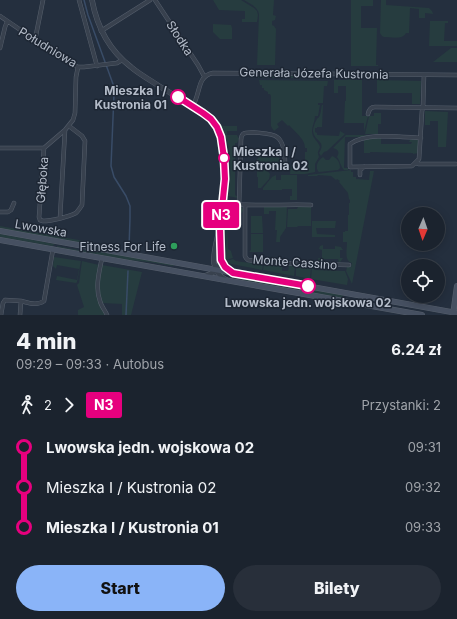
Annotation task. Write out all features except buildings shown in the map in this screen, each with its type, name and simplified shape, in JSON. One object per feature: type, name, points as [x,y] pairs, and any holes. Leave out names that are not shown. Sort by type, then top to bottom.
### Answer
[{"type":"main road","name":"Lwowska","points":[[0,231],[454,313]]},
{"type":"main road","name":"Lwowska","points":[[0,240],[422,315]]},
{"type":"main road","points":[[54,249],[54,246],[57,244],[66,243]]},
{"type":"main road","points":[[454,313],[457,286]]},
{"type":"street","points":[[35,40],[43,0]]},
{"type":"street","points":[[79,0],[100,66]]},
{"type":"street","points":[[92,0],[101,31],[110,46],[122,60],[211,119],[217,127],[221,137],[225,170],[220,227],[221,260],[216,270],[205,276]]},
{"type":"street","points":[[101,31],[150,0]]},
{"type":"street","name":"Słodka","points":[[156,0],[204,76]]},
{"type":"street","name":"Południowa","points":[[0,16],[66,61],[78,67],[100,66],[117,63],[122,60]]},
{"type":"street","points":[[0,48],[5,26],[8,22]]},
{"type":"street","name":"Głęboka","points":[[69,126],[85,140],[82,205],[77,212],[60,218],[43,221],[40,220],[39,217],[44,148],[65,130],[73,120],[75,113],[76,77],[78,67]]},
{"type":"street","name":"Generała Józefa Kustronia","points":[[204,76],[218,72],[457,75]]},
{"type":"street","points":[[421,138],[369,137],[351,143],[350,167],[412,166],[416,163],[419,159],[421,138],[424,74]]},
{"type":"street","points":[[192,107],[196,101],[200,84],[204,76]]},
{"type":"street","points":[[368,114],[371,108],[375,107],[457,108]]},
{"type":"street","name":"Głęboka","points":[[60,218],[65,130]]},
{"type":"street","points":[[240,205],[241,137],[244,134],[266,133],[277,137],[280,140],[285,152],[286,164]]},
{"type":"street","points":[[0,148],[44,148]]},
{"type":"street","points":[[416,163],[456,164]]},
{"type":"street","points":[[360,175],[360,170],[365,167]]},
{"type":"street","points":[[0,212],[8,212],[11,210],[14,203]]},
{"type":"street","points":[[222,203],[240,205],[312,205]]},
{"type":"street","name":"Monte Cassino","points":[[245,205],[246,258],[248,260],[275,263],[349,265]]},
{"type":"street","points":[[220,227],[216,242],[214,261],[216,270],[226,280]]},
{"type":"street","points":[[0,315],[3,303],[7,299],[38,304],[44,301],[54,249]]},
{"type":"street","points":[[102,258],[98,278],[98,294],[101,305],[107,315]]},
{"type":"street","points":[[221,260],[225,267],[233,273]]},
{"type":"street","points":[[203,267],[214,261]]},
{"type":"street","points":[[20,315],[21,301]]},
{"type":"green space","points":[[213,0],[241,0],[257,11],[257,22],[242,22],[242,19],[245,19],[245,11],[219,10]]},
{"type":"green space","points":[[244,0],[274,0],[273,15],[276,16],[275,20],[272,21],[272,25],[276,29],[275,65],[257,65],[259,14],[255,7]]},
{"type":"green space","points":[[351,0],[373,0],[373,6],[361,6],[361,28],[377,28],[376,65],[378,66],[351,66]]},
{"type":"green space","points":[[381,0],[386,0],[386,5],[429,8],[433,14],[425,13],[425,18],[419,18],[419,9],[410,8],[409,33],[406,33],[402,37],[384,37],[380,33]]},
{"type":"green space","points":[[430,21],[448,21],[448,23],[445,23],[444,41],[457,41],[457,46],[429,46]]},
{"type":"green space","points":[[213,24],[231,25],[232,39],[220,39],[213,32]]},
{"type":"green space","points":[[451,48],[457,48],[457,62],[433,62]]},
{"type":"green space","points":[[257,75],[323,76],[327,78],[257,78]]},
{"type":"green space","points":[[347,77],[355,78],[355,80],[362,80],[362,116],[368,116],[364,132],[364,123],[344,123],[346,86],[338,86],[338,93],[334,93],[334,80],[346,80]]},
{"type":"green space","points":[[259,80],[328,81],[327,86],[324,86],[323,103],[318,103],[318,105],[320,105],[318,116],[315,116],[312,128],[313,136],[320,147],[318,153],[319,157],[315,164],[315,172],[290,174],[291,165],[297,165],[297,171],[304,171],[305,152],[307,152],[307,148],[305,148],[300,136],[282,120],[277,124],[279,127],[274,131],[271,126],[271,96],[264,90],[264,88],[262,88]]},
{"type":"green space","points":[[377,80],[421,81],[420,104],[412,104],[412,93],[377,93]]},
{"type":"green space","points":[[322,105],[322,127],[315,128],[317,135],[339,136],[340,131],[345,134],[321,156],[319,153],[322,146],[315,137],[313,131]]},
{"type":"green space","points":[[425,111],[448,112],[446,147],[438,147],[438,121],[430,121],[430,125],[425,125]]},
{"type":"green space","points":[[374,113],[381,113],[381,124],[378,124],[378,134],[365,134],[369,116],[374,116]]},
{"type":"green space","points":[[221,126],[237,126],[237,131],[227,131],[227,135],[237,135],[239,139],[237,143],[235,143],[235,195],[238,198],[228,196],[230,160],[225,134]]},
{"type":"green space","points":[[346,135],[371,135],[363,137],[345,137],[344,168],[348,168],[348,170],[344,170],[337,157],[338,151],[333,148]]},
{"type":"green space","points":[[381,138],[381,144],[411,144],[412,142],[409,142],[411,140],[419,140],[418,153],[364,153],[365,139]]},
{"type":"green space","points":[[259,150],[280,150],[279,165],[267,165],[267,170],[270,174],[269,179],[261,188],[258,188],[257,177],[257,159]]},
{"type":"green space","points":[[332,156],[338,160],[340,168],[338,170],[319,172],[317,167],[320,160],[323,157],[326,160],[329,160]]},
{"type":"green space","points":[[351,170],[351,172],[353,172],[353,177],[356,177],[356,179],[369,180],[370,171],[374,171],[352,284],[346,271],[347,267],[351,267],[352,263],[349,262],[347,258],[347,242],[343,242],[343,232],[348,231],[350,200],[348,193],[339,182],[340,181],[331,176],[308,176]]},
{"type":"green space","points":[[276,175],[276,180],[281,180],[281,175],[297,175],[297,200],[290,200],[290,196],[292,196],[292,189],[263,190],[272,177]]},
{"type":"green space","points":[[227,206],[240,206],[243,211],[235,216],[231,223],[227,225],[228,249],[231,251],[233,258],[226,260]]},
{"type":"green space","points":[[264,207],[287,207],[286,228],[280,237],[280,242],[276,242],[276,211],[269,211],[269,214],[264,214]]},
{"type":"green space","points":[[298,207],[311,207],[311,226],[287,227],[288,209],[297,209]]},
{"type":"green space","points":[[251,216],[262,216],[263,233],[251,233]]},
{"type":"green space","points":[[312,221],[336,221],[335,228],[316,228],[317,234],[335,235],[335,237],[312,237]]},
{"type":"green space","points":[[0,226],[101,244],[100,246],[0,229]]},
{"type":"green space","points":[[0,234],[55,244],[52,246],[0,237]]},
{"type":"green space","points":[[251,234],[263,234],[263,252],[249,252],[251,250]]},
{"type":"green space","points":[[323,245],[323,249],[335,249],[335,246],[341,247],[343,250],[340,250],[340,258],[343,258],[339,263],[338,259],[322,259],[322,262],[319,261],[318,258],[322,258],[322,250],[319,249],[320,246]]},
{"type":"green space","points":[[57,246],[102,252],[175,265],[172,266],[128,260]]},
{"type":"green space","points":[[54,257],[81,261],[77,282],[76,283],[56,280],[57,276],[77,280],[79,269],[57,265],[56,269],[53,266]]},
{"type":"green space","points":[[233,259],[236,261],[263,265],[262,270],[231,264],[226,261]]},
{"type":"green space","points":[[82,261],[99,265],[99,304],[105,315],[78,315],[78,310],[84,307],[77,285],[79,283]]},
{"type":"green space","points":[[102,265],[142,272],[131,315],[122,315],[122,304],[102,303],[98,289]]},
{"type":"green space","points":[[264,265],[282,266],[282,271],[288,271],[289,266],[295,266],[294,276],[263,270]]},
{"type":"green space","points":[[296,266],[311,266],[310,279],[296,276]]},
{"type":"green space","points":[[312,267],[314,270],[345,271],[348,279],[347,285],[311,279]]},
{"type":"green space","points":[[236,275],[343,295],[342,298],[235,279]]},
{"type":"waterway","points":[[84,0],[113,84],[114,94],[111,166],[114,177],[126,196],[130,206],[129,248]]},
{"type":"waterway","points":[[126,315],[128,271]]},
{"type":"bus line","name":"N3","points":[[178,97],[211,119],[217,127],[221,137],[225,170],[220,227],[221,260],[223,266],[233,273],[308,286]]},
{"type":"place","name":"Mieszka I / Kustronia 01","points":[[178,97]]},
{"type":"place","name":"Mieszka I / Kustronia 02","points":[[224,158]]},
{"type":"place","name":"Fitness For Life","points":[[174,246]]},
{"type":"place","name":"Lwowska jedn. wojskowa 02","points":[[308,286]]}]
